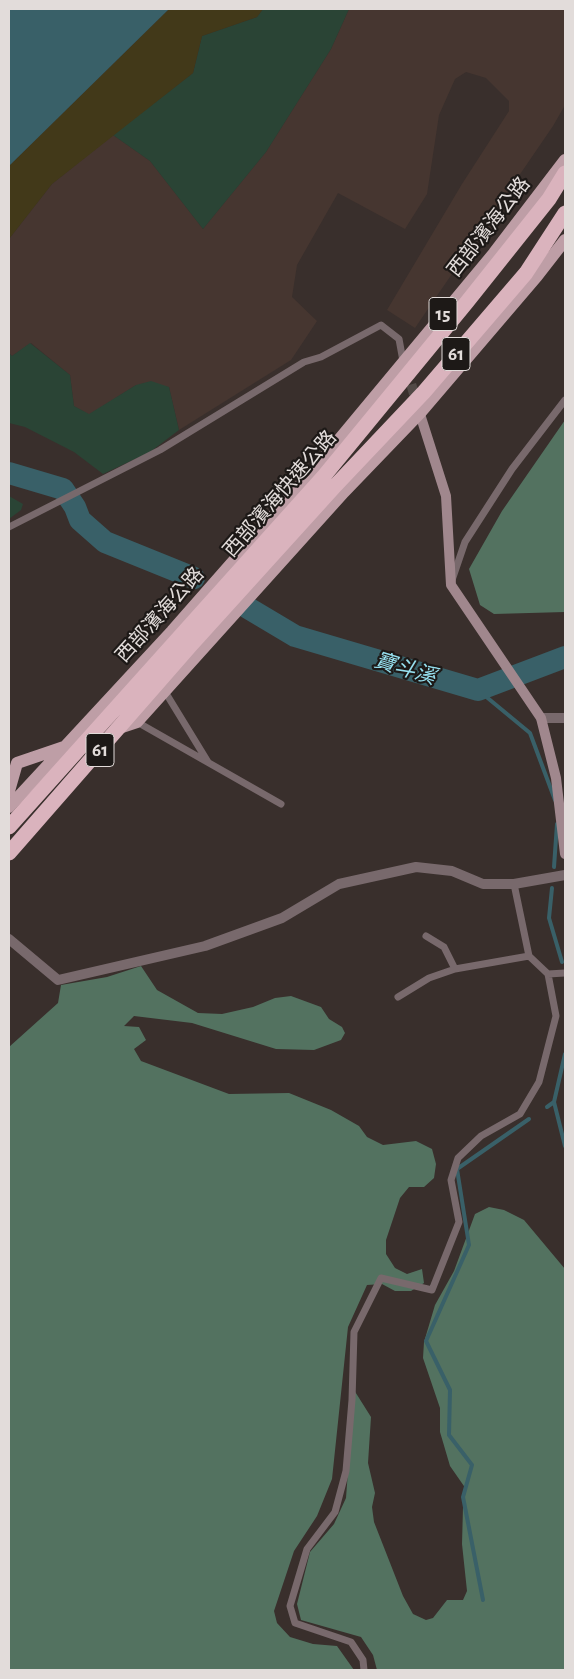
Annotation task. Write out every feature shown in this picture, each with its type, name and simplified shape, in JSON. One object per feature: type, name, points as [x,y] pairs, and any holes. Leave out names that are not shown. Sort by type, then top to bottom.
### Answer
[{"type":"highway","name":"西部濱海快速公路","points":[[9,827],[185,642],[330,481],[549,199],[565,174]]},
{"type":"highway","name":"西部濱海快速公路","points":[[330,481],[424,392],[526,273],[565,213]]},
{"type":"highway","name":"西部濱海快速公路","points":[[9,853],[185,642]]},
{"type":"main road","name":"西部濱海公路","points":[[9,807],[191,610],[317,466],[494,253],[565,160]]},
{"type":"main road","name":"15","points":[[137,722],[344,492],[420,412],[537,276],[565,240]]},
{"type":"main road","points":[[9,791],[17,763],[137,722]]},
{"type":"street","points":[[420,412],[446,496],[451,586],[540,716],[556,778],[565,854]]},
{"type":"street","points":[[540,716],[565,718]]},
{"type":"street","points":[[9,939],[58,980],[205,946],[282,918],[339,884],[416,867],[452,871],[483,884],[514,884],[565,875]]},
{"type":"lane","points":[[9,527],[23,518],[160,450],[304,362],[321,357],[382,325],[399,339],[404,362]]},
{"type":"lane","points":[[451,586],[465,542],[512,469],[565,400]]},
{"type":"lane","points":[[164,690],[209,765]]},
{"type":"lane","points":[[137,722],[209,765],[281,804]]},
{"type":"lane","points":[[364,1670],[364,1660],[351,1642],[295,1623],[290,1606],[307,1549],[335,1512],[346,1471],[352,1400],[354,1332],[381,1278],[432,1290],[459,1222],[451,1180],[458,1158],[481,1136],[520,1114],[540,1082],[556,1016],[548,974],[528,956],[514,884]]},
{"type":"lane","points":[[426,936],[444,947],[455,969]]},
{"type":"lane","points":[[398,996],[429,978],[455,969],[528,956]]},
{"type":"lane","points":[[548,974],[565,973]]},
{"type":"shaded area","points":[[349,9],[565,9],[565,105],[553,126],[415,328],[387,310],[462,184],[509,111],[509,101],[486,78],[466,72],[455,79],[439,115],[427,194],[405,229],[338,193],[297,265],[292,297],[317,321],[291,360],[179,430],[169,387],[136,385],[89,415],[74,406],[70,375],[31,343],[12,356],[9,353],[9,239],[52,184],[113,135],[150,161],[203,229],[266,152],[331,49]]},
{"type":"green space","points":[[263,9],[349,9],[331,49],[266,152],[203,229],[150,161],[113,135],[193,73],[202,36],[257,17]]},
{"type":"green space","points":[[30,343],[70,375],[74,406],[89,414],[136,385],[151,381],[169,387],[179,430],[150,452],[103,474],[74,452],[25,427],[9,423],[9,353],[12,356]]},
{"type":"green space","points":[[565,420],[565,612],[494,614],[480,605],[469,569],[502,511]]},
{"type":"green space","points":[[9,496],[23,504],[21,510],[9,519]]},
{"type":"green space","points":[[141,966],[157,990],[198,1013],[222,1014],[253,1007],[275,998],[291,996],[321,1007],[329,1019],[342,1027],[345,1033],[341,1040],[314,1050],[276,1049],[192,1023],[134,1016],[124,1026],[139,1027],[146,1040],[134,1049],[141,1061],[229,1094],[289,1093],[331,1110],[359,1126],[367,1137],[383,1145],[416,1141],[432,1149],[436,1164],[434,1178],[424,1187],[409,1187],[400,1198],[386,1240],[386,1254],[395,1268],[407,1274],[422,1269],[424,1283],[411,1291],[395,1291],[382,1284],[367,1285],[348,1327],[332,1479],[317,1516],[294,1551],[274,1611],[277,1623],[290,1637],[313,1644],[337,1646],[354,1670],[9,1670],[9,1047],[58,1003],[61,985],[107,977]]},
{"type":"green space","points":[[489,1207],[504,1210],[524,1220],[565,1269],[565,1670],[377,1670],[373,1655],[361,1637],[301,1620],[297,1604],[310,1552],[334,1524],[346,1498],[354,1390],[371,1417],[368,1463],[375,1493],[372,1507],[374,1522],[403,1596],[413,1614],[426,1620],[433,1618],[447,1600],[463,1600],[467,1591],[462,1544],[463,1507],[466,1489],[450,1466],[440,1432],[440,1408],[423,1358],[424,1342],[435,1305],[454,1271],[475,1214]]},
{"type":"sand","points":[[169,9],[263,9],[257,17],[202,36],[193,73],[52,184],[9,239],[9,166]]},
{"type":"water","points":[[9,9],[169,9],[9,166]]},
{"type":"waterway","name":"寶斗溪","points":[[9,473],[63,489],[75,507],[80,520],[105,542],[194,578]]},
{"type":"waterway","name":"寶斗溪","points":[[248,608],[295,636],[478,690],[565,657]]},
{"type":"waterway","points":[[478,690],[530,733],[555,800]]},
{"type":"waterway","points":[[554,867],[557,824]]},
{"type":"waterway","points":[[552,888],[549,918],[562,962]]},
{"type":"waterway","points":[[565,1054],[554,1102],[565,1146]]},
{"type":"waterway","points":[[547,1107],[554,1102]]},
{"type":"waterway","points":[[483,1600],[463,1497],[472,1465],[449,1435],[450,1390],[426,1341],[469,1245],[457,1169],[529,1119]]},
{"type":"tunnel","points":[[407,370],[417,404]]}]
